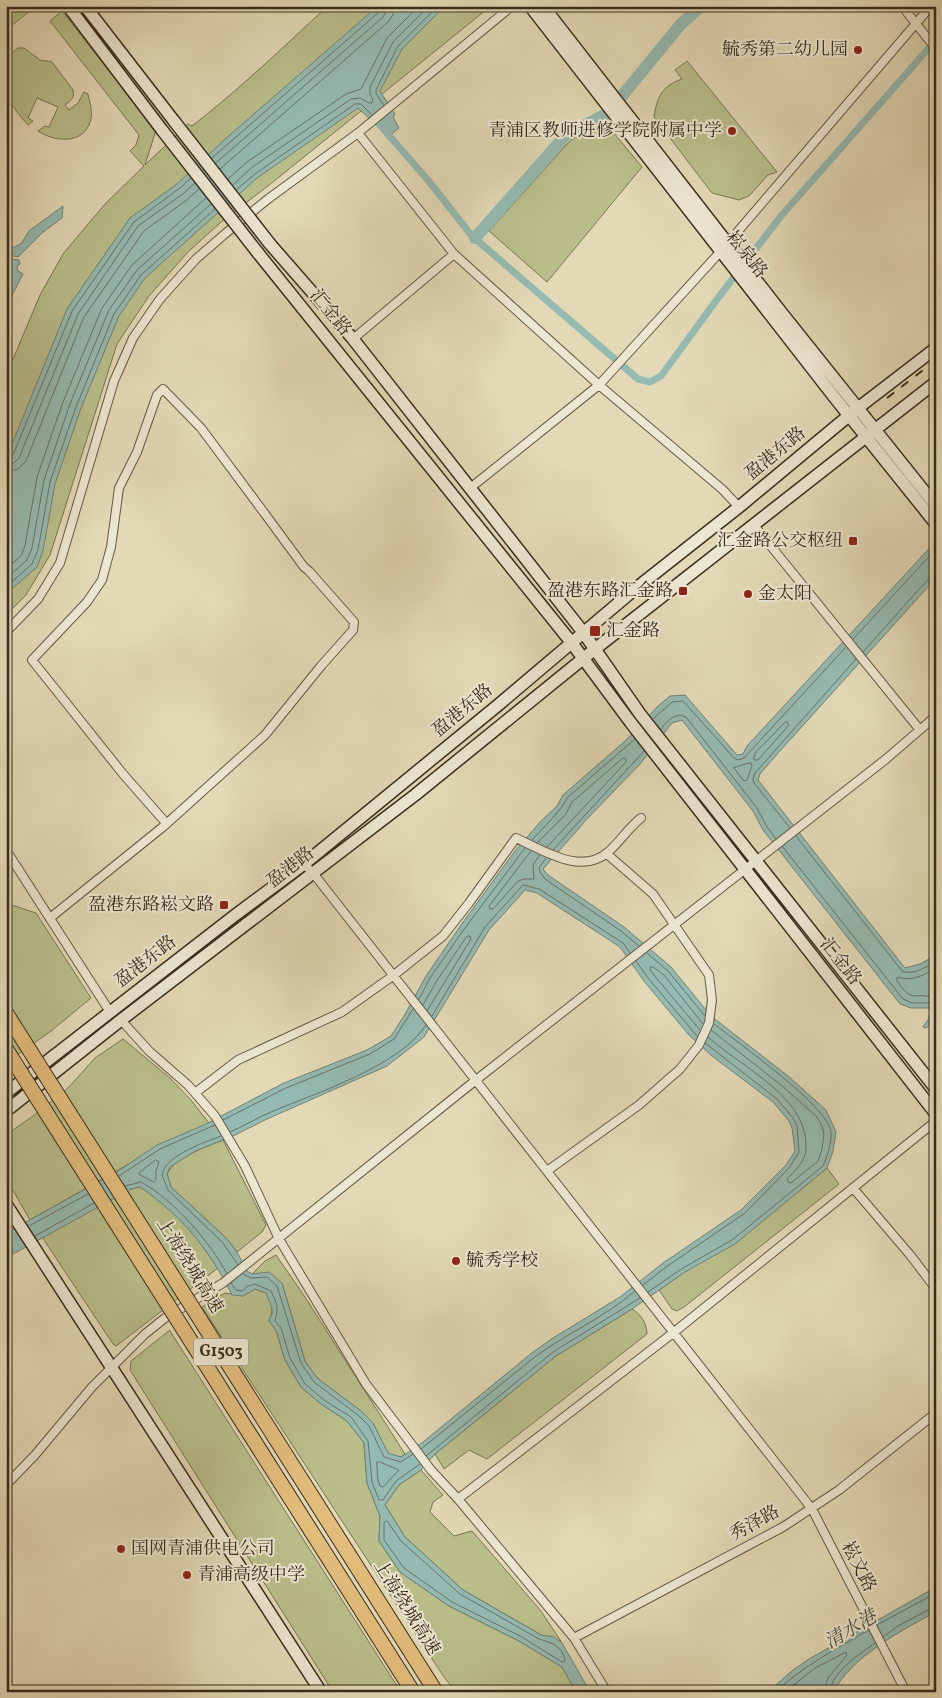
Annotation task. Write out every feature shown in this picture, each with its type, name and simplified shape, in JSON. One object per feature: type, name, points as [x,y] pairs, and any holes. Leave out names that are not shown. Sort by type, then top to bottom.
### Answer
[{"type":"highway","name":"上海绕城高速","points":[[6,1013],[436,1692]]},
{"type":"highway","name":"G1503","points":[[6,1049],[413,1692]]},
{"type":"main road","name":"汇金路","points":[[68,6],[258,252],[571,642],[657,756],[750,864],[936,1089]]},
{"type":"main road","name":"汇金路","points":[[85,6],[270,244],[353,339],[583,632],[640,714],[936,1114]]},
{"type":"main road","name":"崧泉路","points":[[530,6],[620,113],[854,412],[866,436],[936,524]]},
{"type":"main road","name":"崧泉路","points":[[543,6],[607,97]]},
{"type":"main road","name":"盈港东路","points":[[6,1093],[304,864],[583,632],[854,412],[936,348]]},
{"type":"main road","points":[[595,649],[936,382]]},
{"type":"main road","name":"崧泉路","points":[[854,412],[875,429],[936,506]]},
{"type":"main road","name":"盈港路","points":[[6,1112],[121,1020],[415,795],[595,649]]},
{"type":"main road","points":[[6,1204],[321,1692]]},
{"type":"street","points":[[6,632],[38,599],[60,563],[114,381],[134,338],[160,299],[196,259],[226,233],[268,199],[358,133],[512,6]]},
{"type":"street","points":[[902,6],[936,49]]},
{"type":"street","points":[[469,488],[599,384],[724,246],[931,6]]},
{"type":"street","points":[[358,133],[454,254],[739,507]]},
{"type":"street","points":[[353,339],[454,254]]},
{"type":"street","points":[[50,918],[164,826],[265,735],[353,630],[354,622],[309,571],[304,568],[201,428],[162,389],[157,395],[137,452],[119,488],[111,547],[102,580],[87,602],[32,660],[123,774],[166,823]]},
{"type":"street","points":[[753,524],[920,730]]},
{"type":"street","points":[[6,1485],[35,1456],[92,1387],[145,1334],[165,1318],[223,1283],[249,1263],[476,1080],[886,759],[936,716]]},
{"type":"street","points":[[195,1093],[238,1060],[342,1012],[392,976],[442,936],[469,904],[516,838],[572,862],[588,862],[607,854],[631,826],[641,818]]},
{"type":"street","points":[[6,850],[110,1012]]},
{"type":"street","points":[[547,1171],[639,1105],[680,1069],[699,1046],[709,1023],[712,1000],[709,975],[653,894],[607,854]]},
{"type":"street","name":"崧文路","points":[[304,864],[313,873],[812,1509],[906,1692]]},
{"type":"street","points":[[121,1020],[149,1051],[172,1069],[215,1116],[231,1142],[279,1239],[366,1384],[431,1470],[458,1499],[574,1638],[607,1692]]},
{"type":"street","points":[[458,1499],[673,1332],[936,1121]]},
{"type":"street","points":[[853,1188],[911,1256],[936,1289]]},
{"type":"street","name":"秀泽路","points":[[574,1638],[783,1527],[812,1509],[839,1490],[936,1413]]},
{"type":"green space","points":[[6,6],[36,6],[6,30]]},
{"type":"green space","points":[[328,6],[491,6],[220,223],[188,252],[149,296],[117,344],[50,555],[26,595],[6,615],[6,376],[40,295],[63,254],[105,204],[144,166],[130,151],[136,145],[139,135],[50,21],[62,11],[156,130],[145,165],[188,124],[192,126],[244,83]]},
{"type":"green space","points":[[18,48],[24,48],[40,60],[52,62],[73,90],[73,97],[65,105],[69,110],[78,103],[84,92],[88,94],[91,117],[89,125],[79,136],[58,139],[38,131],[45,126],[49,127],[58,107],[37,98],[28,118],[33,121],[28,125],[14,108],[8,94],[6,57]]},
{"type":"green space","points":[[687,61],[777,172],[768,175],[749,196],[739,200],[712,193],[654,117],[662,93],[670,85],[682,79],[675,70]]},
{"type":"green space","points":[[604,121],[642,167],[547,282],[489,231],[566,145],[578,134]]},
{"type":"green space","points":[[6,903],[36,913],[91,998],[51,1031],[6,1063]]},
{"type":"green space","points":[[123,1039],[170,1078],[209,1123],[134,1161],[30,1220],[6,1178],[6,1135],[69,1087],[95,1058]]},
{"type":"green space","points":[[223,1140],[266,1225],[262,1232],[237,1252],[227,1239],[171,1187],[167,1174],[171,1168],[184,1158]]},
{"type":"green space","points":[[827,1168],[839,1184],[684,1307],[677,1311],[672,1309],[659,1290],[794,1195]]},
{"type":"green space","points":[[140,1187],[155,1197],[188,1226],[218,1268],[116,1346],[42,1237],[131,1189]]},
{"type":"green space","points":[[276,1255],[405,1454],[401,1457],[388,1454],[373,1423],[361,1411],[317,1378],[305,1361],[282,1283],[252,1274],[265,1261]]},
{"type":"green space","points":[[255,1289],[266,1293],[270,1301],[272,1307],[269,1321],[276,1330],[285,1360],[301,1387],[321,1404],[347,1421],[364,1443],[367,1483],[380,1516],[379,1541],[400,1572],[449,1606],[519,1641],[562,1667],[576,1692],[456,1692],[444,1677],[202,1307],[225,1293],[243,1296]]},
{"type":"green space","points":[[632,1309],[643,1320],[647,1334],[487,1459],[469,1450],[444,1469],[435,1454],[556,1356]]},
{"type":"green space","points":[[170,1330],[401,1692],[333,1692],[130,1370],[131,1361]]},
{"type":"green space","points":[[421,1470],[443,1495],[433,1502],[430,1512],[454,1536],[472,1531],[541,1611],[562,1643],[557,1644],[463,1590],[405,1537],[385,1505],[399,1485]]},
{"type":"water","points":[[378,6],[445,6],[402,49],[380,91],[395,114],[393,117],[399,128],[392,134],[375,124],[358,108],[257,178],[145,278],[119,316],[81,408],[55,484],[43,551],[37,567],[6,594],[6,459],[67,309],[130,218],[177,184],[223,141]]},
{"type":"water","points":[[63,206],[62,218],[43,232],[18,257],[9,255],[11,249],[21,244],[29,231]]},
{"type":"water","points":[[6,258],[19,260],[18,271],[23,274],[10,299],[8,316],[6,317],[6,286],[8,277]]},
{"type":"water","points":[[936,541],[936,578],[779,752],[760,774],[758,780],[905,968],[920,964],[936,955],[936,1020],[926,1028],[923,1027],[931,1012],[929,1008],[911,1008],[900,1004],[763,830],[753,811],[682,720],[672,723],[640,764],[588,818],[543,869],[548,875],[624,927],[671,967],[711,1016],[788,1076],[826,1110],[836,1132],[833,1151],[827,1168],[735,1244],[685,1272],[632,1309],[556,1356],[435,1454],[421,1470],[399,1485],[385,1505],[405,1537],[463,1590],[541,1635],[554,1637],[562,1643],[588,1688],[616,1687],[630,1692],[576,1692],[562,1667],[519,1641],[449,1606],[400,1572],[379,1541],[380,1516],[367,1483],[364,1443],[347,1421],[321,1404],[301,1387],[285,1360],[276,1330],[269,1321],[273,1311],[266,1293],[255,1289],[243,1296],[232,1295],[204,1248],[182,1222],[155,1198],[140,1187],[131,1189],[6,1258],[6,1233],[120,1170],[157,1145],[204,1125],[284,1083],[367,1050],[391,1036],[426,976],[515,851],[557,806],[563,795],[625,741],[670,696],[685,695],[737,755],[743,754],[747,746]],"holes":[[[525,890],[537,893],[620,947],[644,981],[688,1034],[712,1056],[773,1102],[789,1121],[792,1128],[795,1151],[786,1165],[741,1210],[663,1263],[620,1297],[533,1352],[423,1442],[401,1457],[388,1453],[373,1423],[361,1411],[317,1378],[305,1361],[282,1283],[269,1272],[252,1274],[247,1271],[237,1252],[227,1239],[171,1187],[167,1174],[170,1167],[195,1151],[235,1135],[387,1066],[424,1037],[489,930]]]},
{"type":"water","points":[[936,1587],[936,1612],[864,1656],[841,1679],[834,1692],[768,1692],[809,1659]]},
{"type":"waterway","points":[[475,238],[566,135],[608,113],[681,24],[701,6]]},
{"type":"waterway","points":[[379,124],[427,179],[472,236],[638,379],[650,382],[661,376],[781,216],[936,40]]},
{"type":"railway","points":[[887,398],[936,360]]},
{"type":"place","name":"毓秀第二幼儿园","points":[[858,50]]},
{"type":"place","name":"青浦区教师进修学院附属中学","points":[[732,131]]},
{"type":"place","name":"汇金路公交枢纽","points":[[853,541]]},
{"type":"place","name":"盈港东路汇金路","points":[[683,591]]},
{"type":"place","name":"金太阳","points":[[748,594]]},
{"type":"place","name":"汇金路","points":[[595,631]]},
{"type":"place","name":"盈港东路崧文路","points":[[224,905]]},
{"type":"place","name":"毓秀学校","points":[[456,1261]]},
{"type":"place","name":"国网青浦供电公司","points":[[121,1549]]},
{"type":"place","name":"青浦高级中学","points":[[187,1575]]},
{"type":"water label","name":"清水港","points":[[851,1630]]}]
